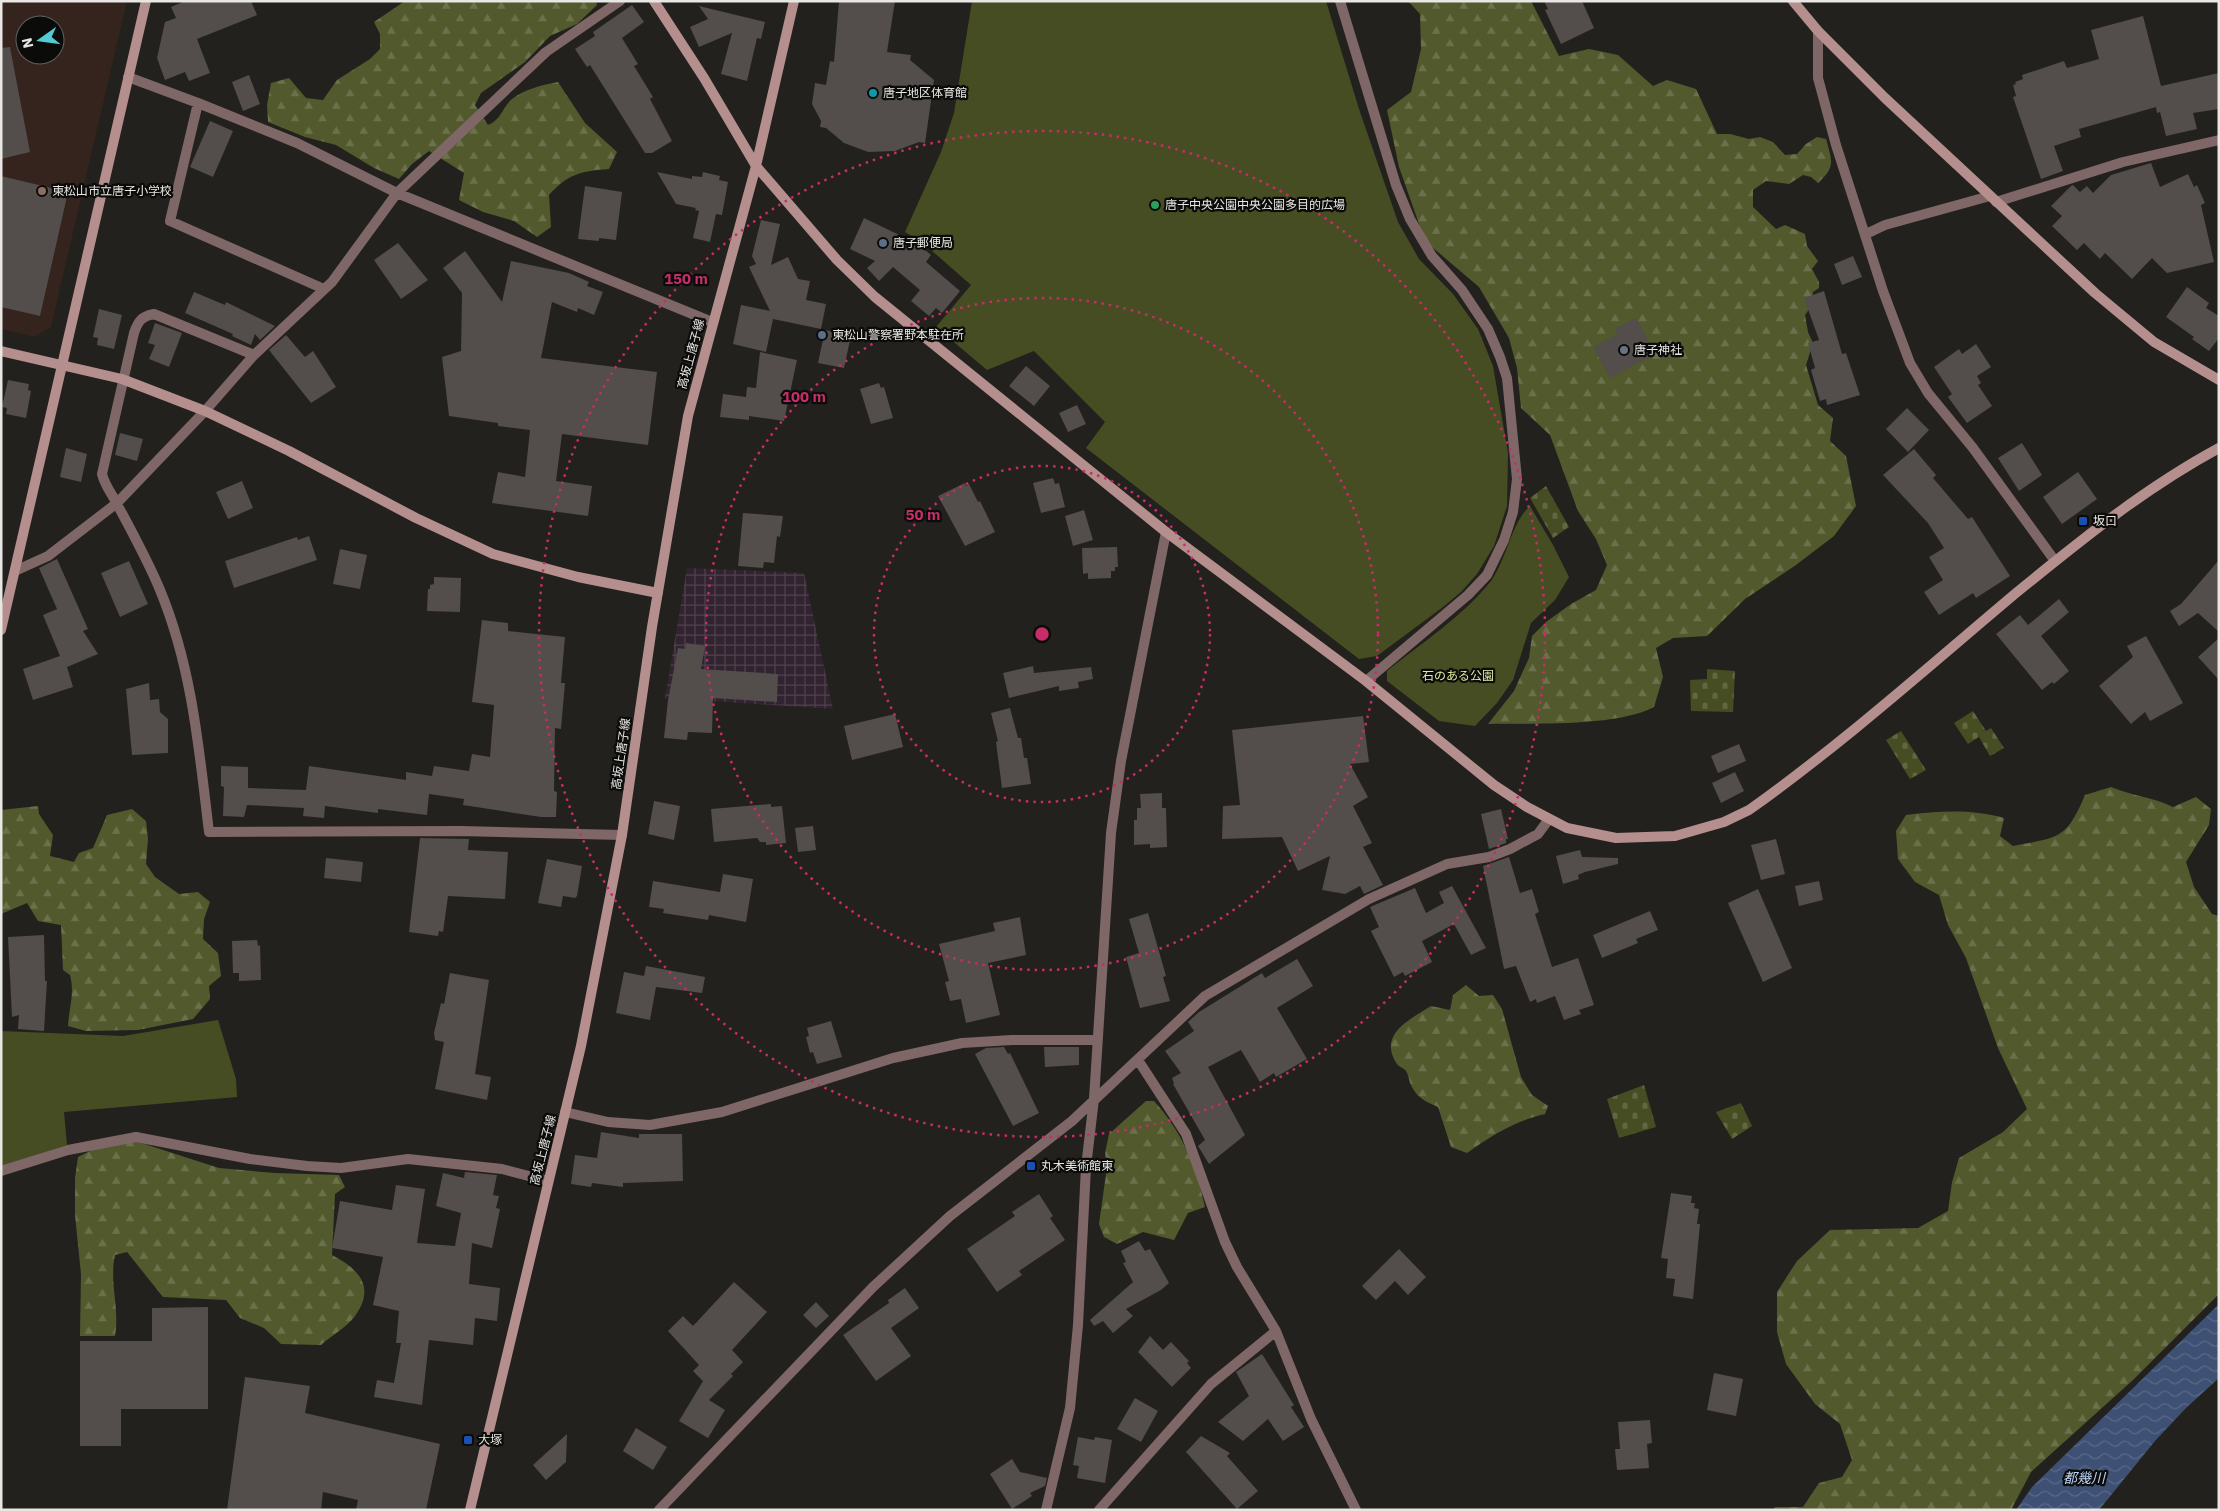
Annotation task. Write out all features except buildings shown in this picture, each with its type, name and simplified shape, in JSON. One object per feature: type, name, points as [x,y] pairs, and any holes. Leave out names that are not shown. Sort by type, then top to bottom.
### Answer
[{"type":"street","points":[[1,630],[146,1]]},
{"type":"street","points":[[15,571],[48,556],[116,503],[205,410],[254,355],[332,282],[397,193],[546,52],[620,1]]},
{"type":"street","points":[[654,1],[704,78],[756,166],[837,260],[876,297],[1166,532],[1366,681],[1494,785],[1567,828],[1616,838],[1675,836],[1724,822],[1749,810],[1890,699],[2055,561],[2133,501],[2177,471],[2219,448]]},
{"type":"street","name":"高坂上唐子線","points":[[470,1510],[581,1046],[622,835],[658,593],[688,416],[712,322],[756,166],[794,1]]},
{"type":"street","points":[[1340,1],[1396,185],[1410,219],[1432,256],[1462,290],[1488,329],[1500,357],[1507,378],[1516,480],[1513,512],[1504,540],[1487,575],[1468,595],[1366,681]]},
{"type":"street","points":[[1793,1],[1818,31],[1993,199],[2120,315],[2154,342],[2219,380]]},
{"type":"street","points":[[1818,31],[1818,78],[1836,145],[1883,291],[1910,363],[1928,392],[1973,448],[2055,561]]},
{"type":"street","points":[[128,77],[198,102],[297,143],[397,193],[712,322]]},
{"type":"street","points":[[198,102],[170,222],[324,289]]},
{"type":"street","points":[[1866,234],[1885,225],[1993,199],[2123,162],[2219,140]]},
{"type":"street","points":[[254,355],[154,314],[144,316],[137,323],[134,333],[122,379],[102,474],[105,485],[160,589],[183,653],[197,724],[209,832],[460,831],[622,835]]},
{"type":"street","points":[[1,351],[122,379],[205,410],[289,451],[416,518],[493,554],[578,577],[658,593]]},
{"type":"street","points":[[1046,1510],[1070,1408],[1078,1325],[1086,1167],[1094,1099],[1096,1040],[1111,833],[1121,761],[1166,532]]},
{"type":"street","points":[[659,1510],[873,1287],[950,1216],[1072,1121],[1205,996],[1360,904],[1448,864],[1488,856],[1510,849],[1538,834],[1549,819]]},
{"type":"street","points":[[565,1112],[608,1122],[650,1125],[722,1112],[893,1058],[962,1043],[1012,1040],[1096,1040]]},
{"type":"street","points":[[1138,1060],[1186,1134],[1225,1242],[1237,1267],[1276,1331],[1311,1419],[1356,1510]]},
{"type":"street","points":[[1,1171],[68,1150],[136,1137],[250,1159],[307,1166],[341,1168],[408,1159],[502,1169],[548,1181]]},
{"type":"street","points":[[1099,1510],[1211,1384],[1276,1331]]},
{"type":"shaded area","name":"東松山市立唐子小学校","points":[[1,1],[127,1],[51,327],[35,337],[1,329]]},
{"type":"shaded area","points":[[687,568],[804,573],[833,709],[665,698]]},
{"type":"green space","points":[[405,1],[596,1],[597,5],[577,24],[550,36],[525,62],[481,93],[475,105],[488,125],[499,117],[512,99],[534,88],[558,82],[585,123],[617,152],[609,169],[590,171],[569,178],[549,195],[551,227],[537,237],[514,221],[483,212],[459,200],[464,173],[429,151],[412,164],[399,179],[374,168],[336,145],[305,137],[268,122],[267,105],[271,83],[289,78],[306,98],[323,100],[337,80],[370,59],[380,49],[380,34],[374,22]]},
{"type":"green space","points":[[972,1],[1326,1],[1359,109],[1398,222],[1419,259],[1453,294],[1478,329],[1493,366],[1508,453],[1507,506],[1494,546],[1477,574],[1461,592],[1443,607],[1377,656],[1359,659],[1086,448],[1105,422],[1034,351],[987,370],[936,327],[971,285],[923,243],[905,232],[941,152],[954,113]]},
{"type":"green space","points":[[1408,1],[1531,1],[1559,56],[1589,49],[1618,55],[1653,86],[1667,80],[1696,89],[1717,134],[1730,134],[1749,139],[1760,137],[1773,142],[1785,155],[1797,154],[1806,144],[1817,137],[1826,139],[1831,163],[1828,172],[1818,183],[1811,177],[1803,175],[1789,184],[1766,181],[1753,190],[1753,207],[1776,229],[1785,225],[1805,234],[1807,246],[1818,261],[1812,269],[1819,282],[1819,288],[1813,292],[1812,305],[1805,315],[1808,332],[1813,343],[1806,365],[1818,405],[1833,418],[1830,441],[1846,456],[1856,506],[1834,536],[1796,565],[1745,599],[1707,636],[1673,638],[1656,648],[1663,677],[1654,707],[1638,713],[1618,718],[1574,723],[1488,724],[1514,691],[1529,658],[1532,636],[1546,622],[1571,604],[1596,590],[1607,565],[1596,539],[1578,511],[1550,435],[1521,408],[1517,368],[1509,338],[1479,287],[1425,241],[1399,167],[1387,110],[1411,92],[1421,49],[1420,14]]},
{"type":"green space","points":[[1546,486],[1569,527],[1553,538],[1530,498]]},
{"type":"green space","name":"石のある公園","points":[[1530,506],[1569,577],[1555,600],[1531,623],[1513,680],[1497,703],[1475,726],[1439,721],[1387,681],[1387,671],[1455,617],[1480,594],[1491,581],[1518,522]]},
{"type":"green space","points":[[1707,669],[1735,671],[1733,712],[1691,711],[1690,680],[1707,679]]},
{"type":"green space","points":[[1973,711],[1986,731],[1991,728],[2004,748],[1990,756],[1979,737],[1968,744],[1954,723]]},
{"type":"green space","points":[[1901,731],[1926,770],[1910,779],[1886,740]]},
{"type":"green space","points":[[2111,787],[2173,807],[2196,797],[2211,809],[2209,825],[2186,862],[2194,887],[2212,914],[2219,916],[2219,1294],[2133,1380],[2031,1472],[2011,1510],[1773,1510],[1775,1507],[1803,1507],[1819,1483],[1842,1477],[1852,1460],[1840,1424],[1815,1404],[1786,1364],[1777,1332],[1777,1292],[1797,1261],[1830,1230],[1918,1228],[1948,1211],[1952,1182],[1959,1158],[2003,1132],[2027,1109],[1998,1048],[1966,958],[1948,925],[1939,895],[1915,882],[1898,859],[1896,831],[1906,815],[1967,812],[2004,818],[2000,836],[2013,846],[2041,841],[2051,838],[2066,829],[2085,795]]},
{"type":"green space","points":[[38,806],[39,814],[53,835],[50,856],[74,862],[79,853],[93,848],[107,815],[132,809],[146,821],[148,839],[146,864],[155,877],[179,894],[198,892],[210,902],[204,919],[203,939],[218,953],[221,976],[209,986],[210,999],[193,1019],[138,1030],[86,1031],[68,1026],[72,988],[70,975],[63,970],[61,925],[38,921],[27,903],[1,914],[1,810]]},
{"type":"green space","points":[[1466,985],[1479,996],[1493,995],[1502,1009],[1521,1077],[1532,1095],[1548,1106],[1545,1114],[1504,1129],[1467,1153],[1451,1147],[1438,1107],[1415,1092],[1406,1071],[1397,1064],[1392,1053],[1391,1044],[1394,1036],[1406,1022],[1431,1006],[1450,1010],[1453,995]]},
{"type":"green space","points":[[218,1020],[236,1079],[237,1097],[64,1112],[67,1145],[2,1166],[1,1031],[123,1036]]},
{"type":"green space","points":[[1644,1085],[1656,1127],[1619,1138],[1607,1099]]},
{"type":"green space","points":[[1146,1101],[1154,1101],[1181,1138],[1193,1164],[1205,1207],[1188,1213],[1174,1240],[1143,1232],[1117,1244],[1104,1237],[1099,1224],[1107,1167],[1105,1153],[1109,1134]]},
{"type":"green space","points":[[1741,1103],[1752,1126],[1732,1139],[1716,1112]]},
{"type":"green space","points":[[132,1140],[219,1168],[275,1173],[339,1175],[345,1187],[335,1194],[332,1255],[342,1260],[357,1273],[362,1280],[364,1288],[361,1306],[352,1320],[321,1345],[281,1344],[264,1328],[240,1318],[226,1300],[163,1297],[127,1252],[115,1255],[113,1266],[116,1316],[115,1336],[80,1336],[81,1274],[75,1215],[75,1178],[78,1157],[94,1149]]},
{"type":"water","name":"都幾川","points":[[2219,1304],[2219,1378],[2186,1408],[2155,1441],[2099,1510],[2016,1510],[2032,1487]]},
{"type":"place","name":"唐子地区体育館","points":[[873,93]]},
{"type":"place","name":"東松山市立唐子小学校","points":[[42,191]]},
{"type":"place","name":"唐子中央公園中央公園多目的広場","points":[[1155,205]]},
{"type":"place","name":"唐子郵便局","points":[[883,243]]},
{"type":"place","name":"東松山警察署野本駐在所","points":[[822,335]]},
{"type":"place","name":"唐子神社","points":[[1624,350]]},
{"type":"place","name":"坂口","points":[[2083,521]]},
{"type":"place","name":"丸木美術館東","points":[[1031,1166]]},
{"type":"place","name":"大塚","points":[[468,1440]]}]
